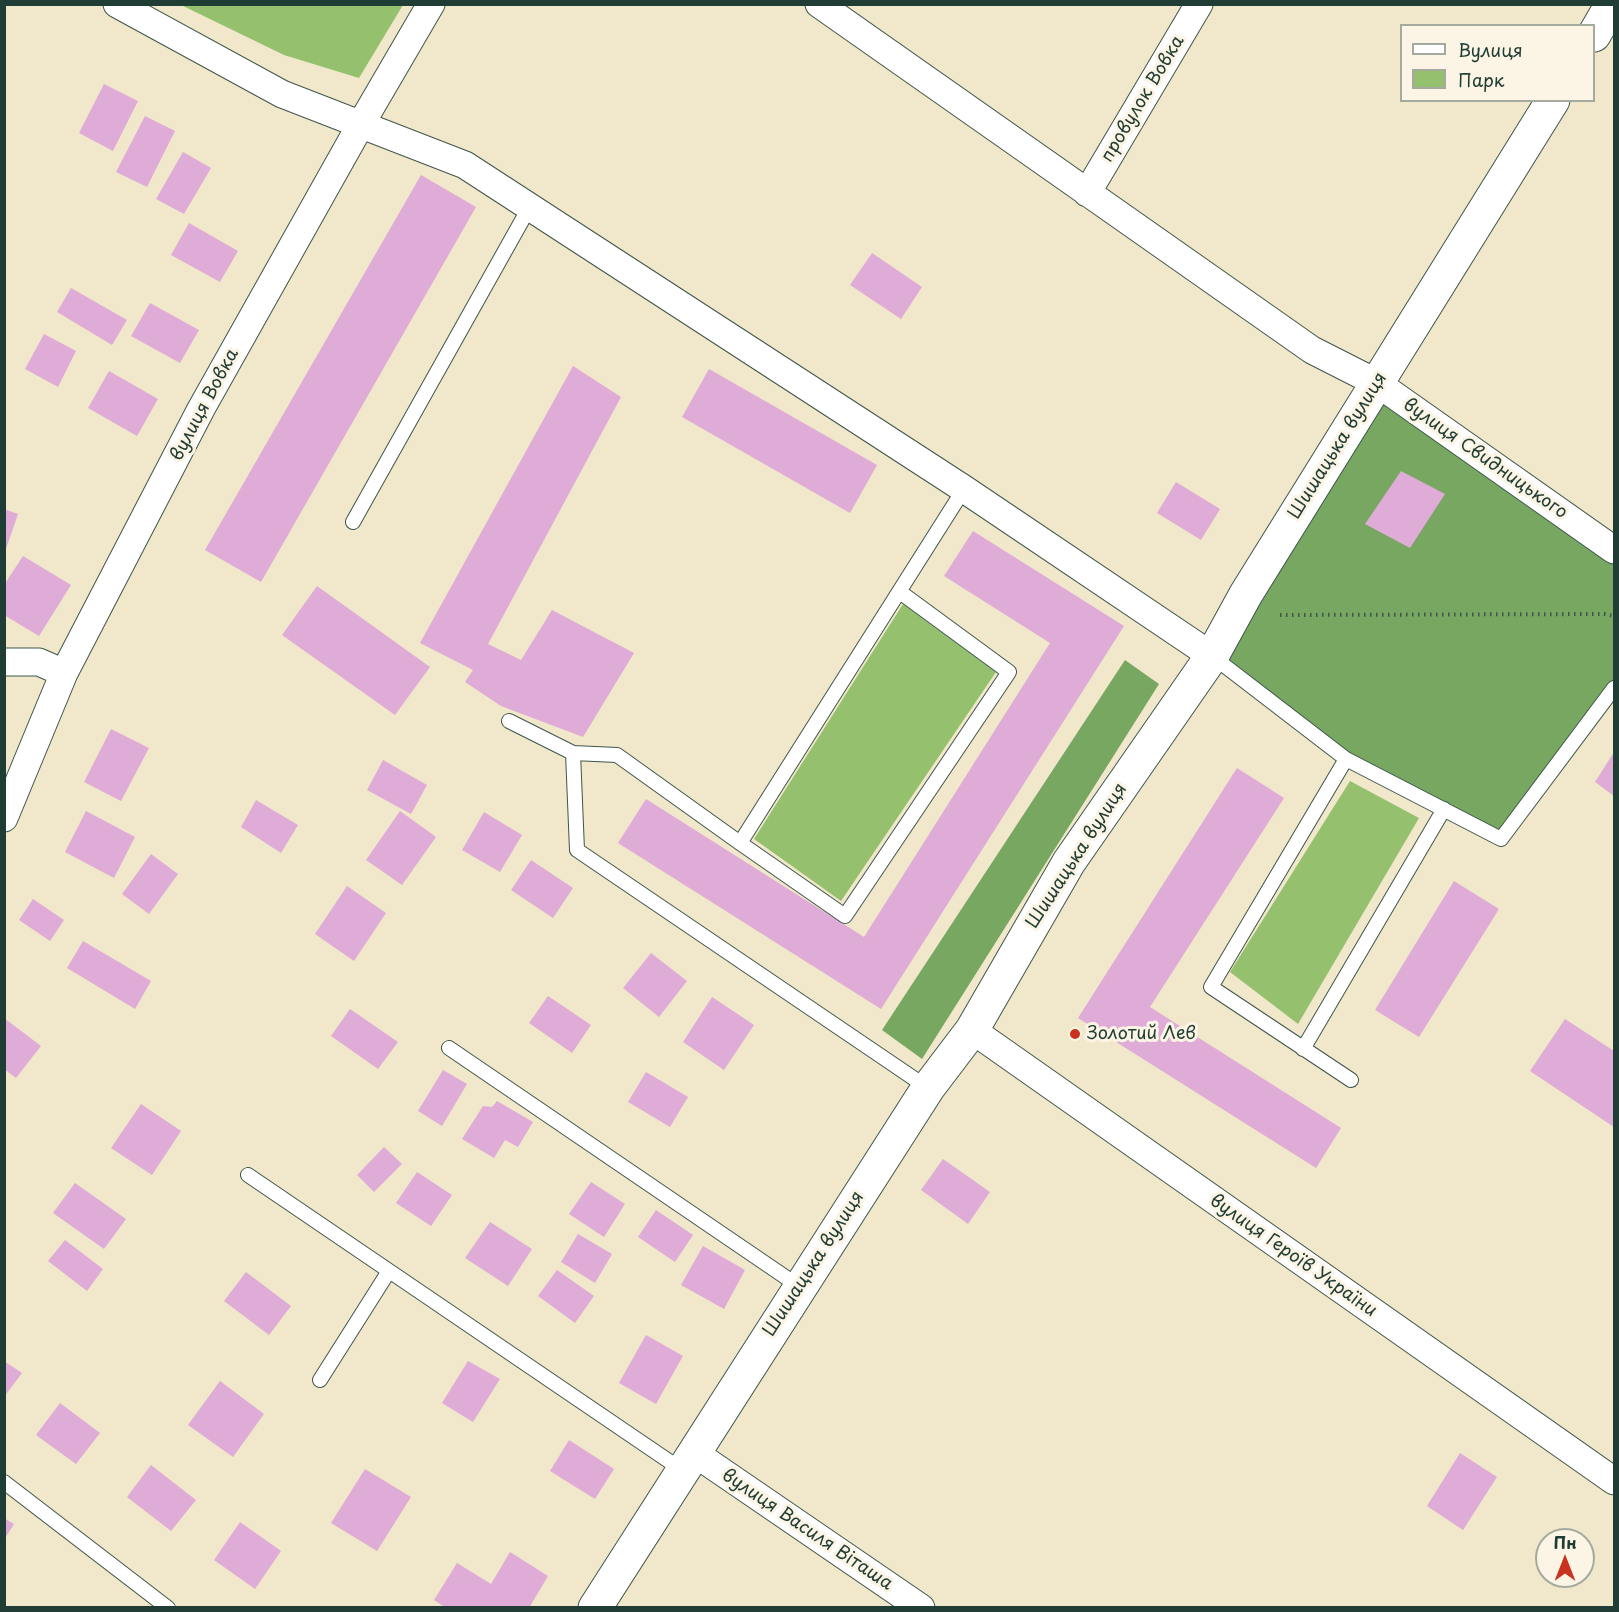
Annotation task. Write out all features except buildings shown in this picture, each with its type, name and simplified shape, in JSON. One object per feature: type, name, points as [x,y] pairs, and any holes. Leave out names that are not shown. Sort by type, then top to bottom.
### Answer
[{"type":"street","points":[[117,4],[282,94],[465,165],[964,489],[1212,656]]},
{"type":"street","name":"вулиця Вовка","points":[[4,818],[64,673],[201,409],[431,4]]},
{"type":"street","name":"вулиця Свидницького","points":[[819,4],[1312,350],[1365,377],[1614,550]]},
{"type":"street","name":"провулок Вовка","points":[[1087,193],[1199,4]]},
{"type":"street","name":"Шишацька вулиця","points":[[595,1608],[928,1088],[972,1030],[1069,862],[1212,656],[1365,377],[1552,102]]},
{"type":"street","points":[[4,662],[39,662],[64,673]]},
{"type":"street","name":"вулиця Героїв України","points":[[972,1030],[1614,1481]]},
{"type":"street","name":"вулиця Василя Віташа","points":[[688,1461],[921,1608]]},
{"type":"lane","points":[[353,522],[529,208]]},
{"type":"lane","points":[[740,843],[964,489]]},
{"type":"lane","points":[[509,721],[573,753],[617,755],[845,916],[1009,672],[900,592]]},
{"type":"lane","points":[[1212,656],[1346,759],[1501,839],[1614,688]]},
{"type":"lane","points":[[573,753],[577,850],[928,1088]]},
{"type":"lane","points":[[1346,759],[1210,987],[1351,1080]]},
{"type":"lane","points":[[1303,1049],[1444,809]]},
{"type":"lane","points":[[449,1048],[800,1287]]},
{"type":"lane","points":[[248,1175],[389,1271],[688,1461]]},
{"type":"lane","points":[[320,1380],[389,1271]]},
{"type":"lane","points":[[4,1482],[168,1608]]},
{"type":"path","points":[[1280,615],[1604,614],[1614,616]]},
{"type":"green space","points":[[181,5],[403,5],[359,78],[284,55]]},
{"type":"green space","points":[[1377,383],[1614,550],[1614,687],[1501,839],[1346,759],[1212,656]]},
{"type":"green space","points":[[903,604],[996,672],[841,901],[754,839]]},
{"type":"green space","points":[[1125,660],[1159,684],[922,1059],[882,1030]]},
{"type":"green space","points":[[1350,781],[1419,818],[1298,1024],[1230,972]]},
{"type":"place","name":"Золотий Лев","points":[[1075,1034]]}]
